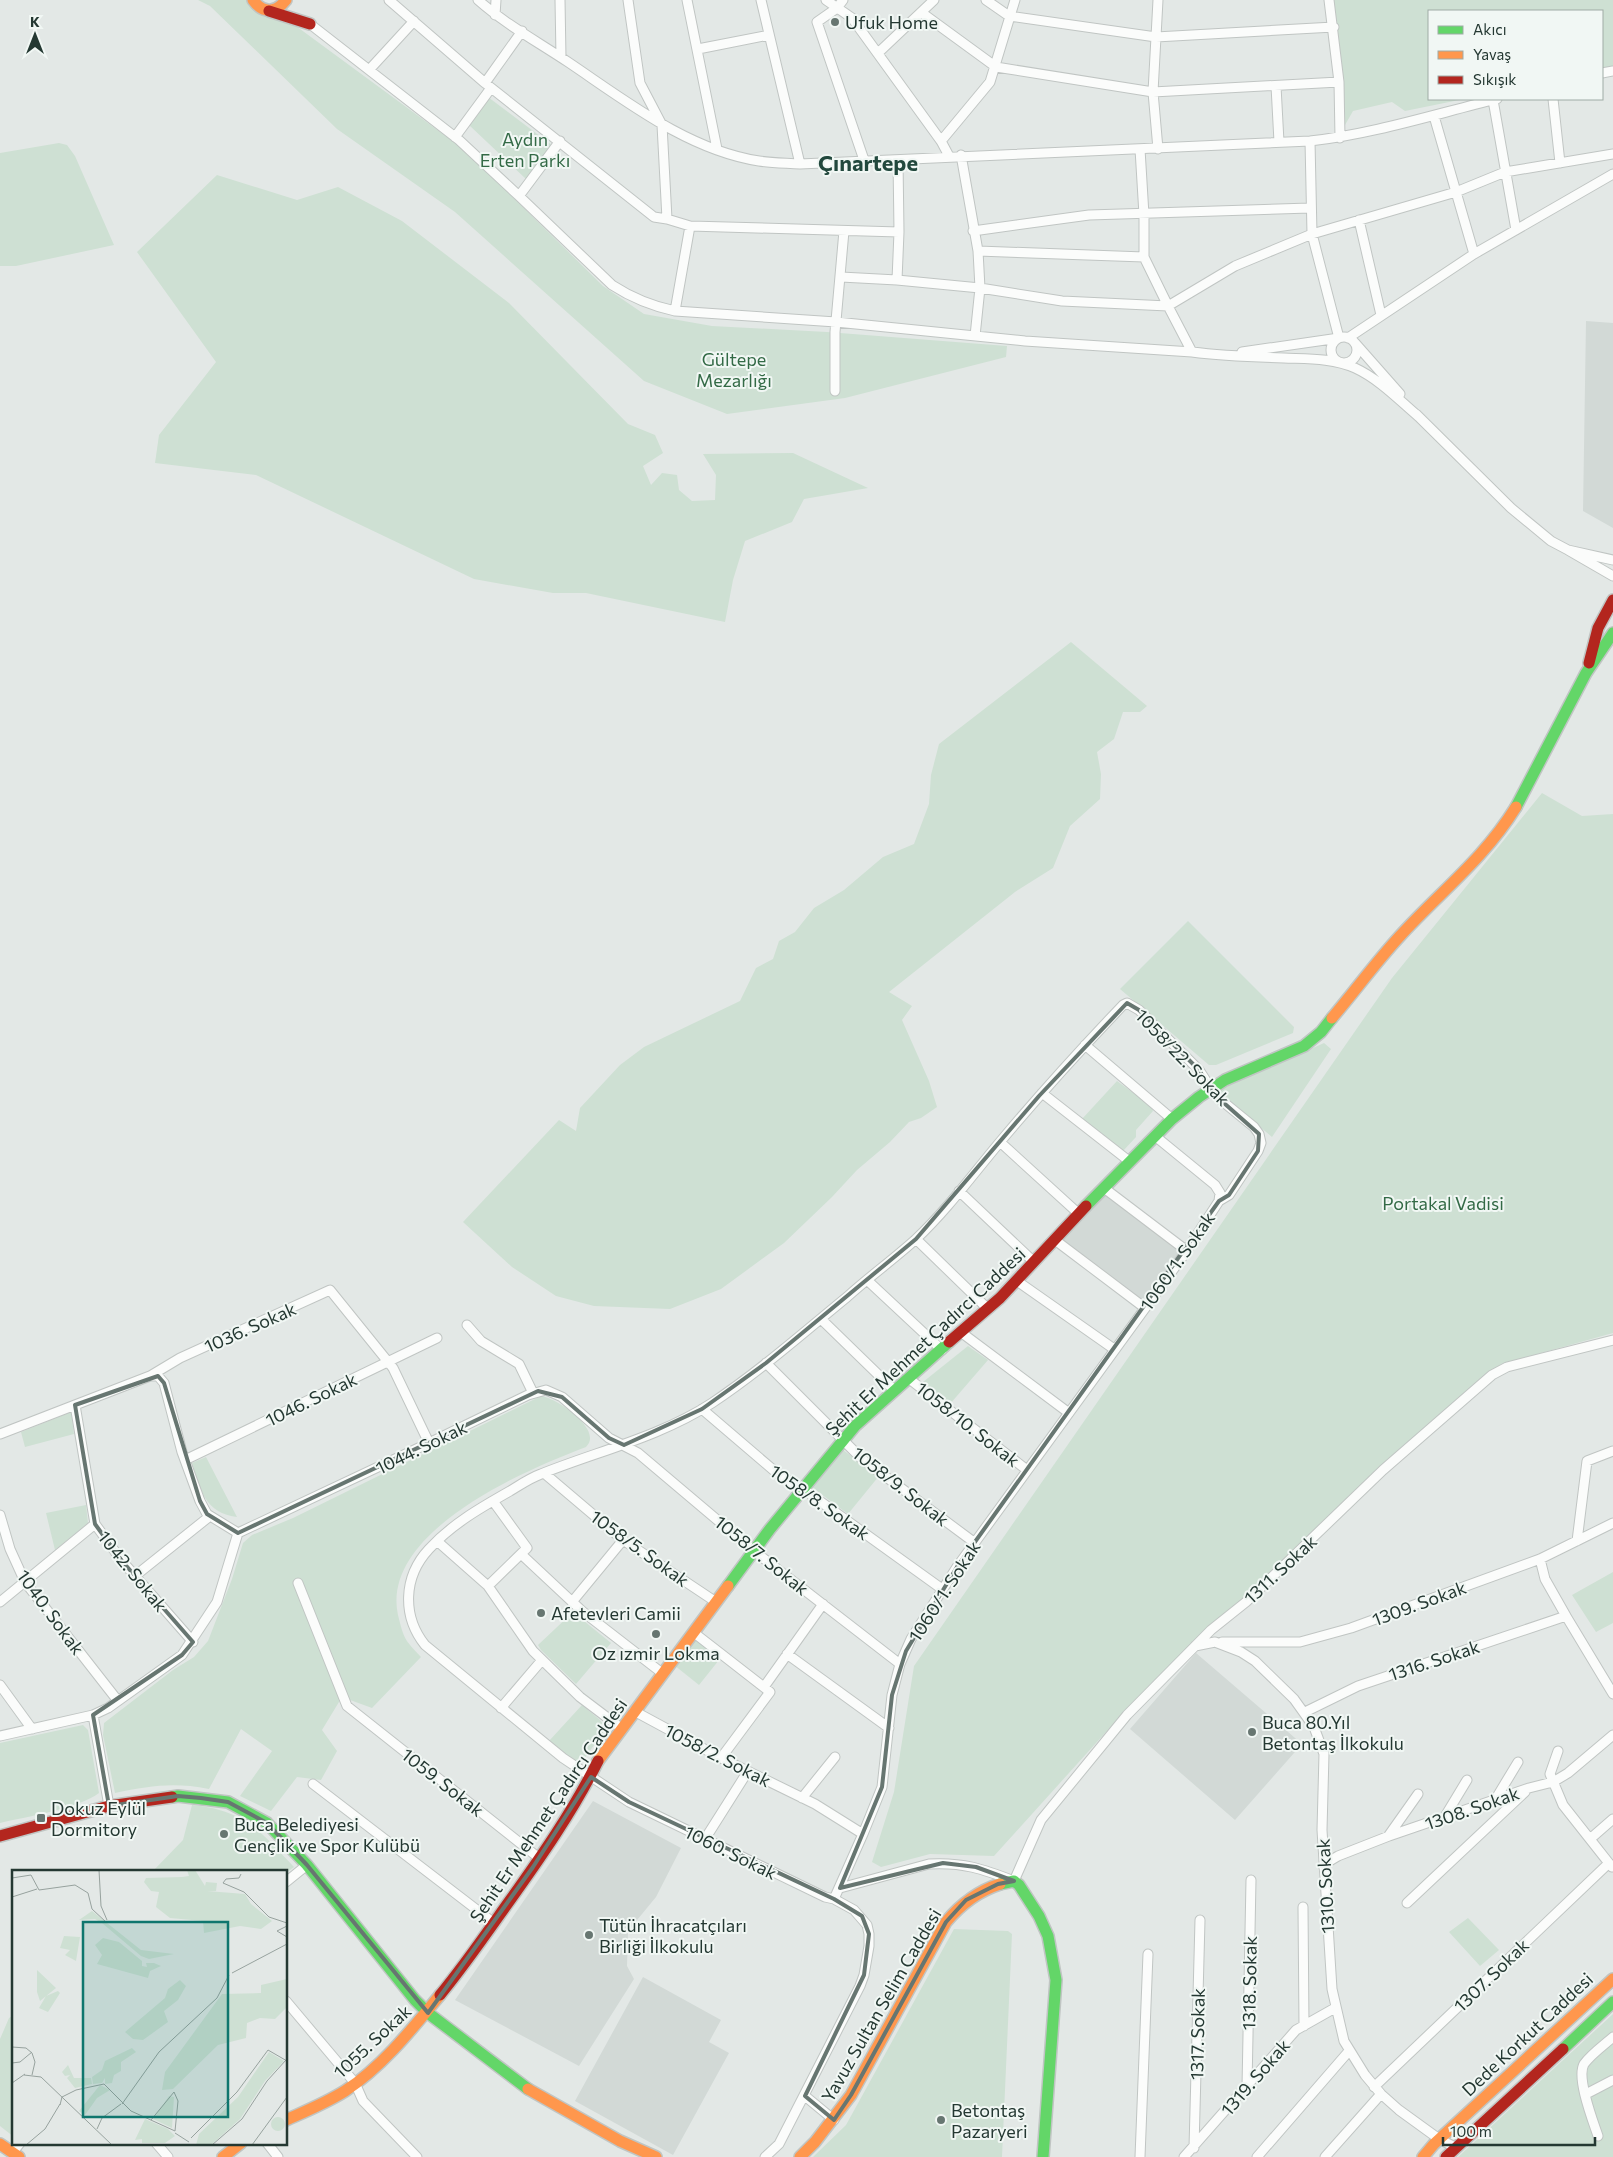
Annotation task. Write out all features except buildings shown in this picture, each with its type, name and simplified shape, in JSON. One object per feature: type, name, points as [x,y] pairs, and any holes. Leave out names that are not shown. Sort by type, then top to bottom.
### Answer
[{"type":"main road","points":[[253,0],[259,8],[310,24]]},
{"type":"main road","points":[[269,11],[279,8],[286,0],[310,24]]},
{"type":"main road","name":"Şehit Er Mehmet Çadırcı Caddesi","points":[[1586,673],[1598,628],[1613,600]]},
{"type":"main road","name":"Şehit Er Mehmet Çadırcı Caddesi","points":[[428,2013],[539,1858],[585,1789],[600,1757],[621,1728],[754,1551],[843,1440],[894,1390],[988,1310],[1129,1161],[1172,1119],[1225,1080],[1304,1046],[1321,1032],[1400,936],[1476,862],[1503,828],[1520,801],[1586,673],[1613,633]]},
{"type":"main road","points":[[0,1836],[109,1806],[178,1796],[228,1802],[267,1823],[307,1865],[415,2000],[428,2013],[531,2092],[620,2141],[656,2157]]},
{"type":"main road","points":[[1014,1881],[1019,1885],[1042,1923],[1053,1958],[1056,1980],[1043,2157]]},
{"type":"main road","name":"Yavuz Sultan Selim Caddesi","points":[[800,2157],[834,2120],[851,2095],[946,1922],[966,1900],[998,1884],[1014,1881]]},
{"type":"main road","name":"Dede Korkut Caddesi","points":[[1422,2157],[1439,2139],[1613,1979]]},
{"type":"main road","name":"Dede Korkut Caddesi","points":[[1446,2157],[1613,2002]]},
{"type":"main road","name":"1055. Sokak","points":[[288,2119],[336,2097],[355,2084],[428,2013]]},
{"type":"main road","points":[[0,2144],[18,2151]]},
{"type":"main road","points":[[223,2157],[240,2144]]},
{"type":"street","points":[[389,0],[488,85],[654,216],[667,218],[690,226],[899,232]]},
{"type":"street","points":[[478,0],[495,15],[662,125],[717,149],[757,160],[800,164],[961,155],[1158,149],[1310,141],[1340,138],[1434,116],[1491,100]]},
{"type":"street","points":[[495,15],[496,0]]},
{"type":"street","points":[[560,0],[561,58]]},
{"type":"street","points":[[628,0],[640,83],[662,125],[667,218]]},
{"type":"street","points":[[688,0],[717,149]]},
{"type":"street","points":[[761,0],[800,164]]},
{"type":"street","points":[[826,0],[852,18],[941,142],[949,156]]},
{"type":"street","points":[[843,0],[837,8],[817,22],[864,160]]},
{"type":"street","points":[[878,53],[934,0]]},
{"type":"street","points":[[986,0],[1009,16],[1156,37],[1334,27]]},
{"type":"street","points":[[941,142],[990,82],[1015,0]]},
{"type":"street","points":[[1158,0],[1153,92],[1158,149]]},
{"type":"street","points":[[1328,0],[1334,27],[1340,82],[1340,138]]},
{"type":"street","points":[[922,13],[996,67],[1153,92],[1340,82]]},
{"type":"street","points":[[369,70],[414,21]]},
{"type":"street","points":[[310,24],[455,137],[612,285],[642,302],[675,311],[836,322],[975,336],[1192,352],[1219,356],[1350,362],[1357,352],[1347,340],[1312,234],[1310,141]]},
{"type":"street","points":[[455,137],[522,31]]},
{"type":"street","points":[[698,49],[769,35]]},
{"type":"street","points":[[1276,86],[1279,142]]},
{"type":"street","points":[[1495,100],[1505,172],[1516,230]]},
{"type":"street","points":[[1553,100],[1560,163]]},
{"type":"street","points":[[1434,116],[1474,254]]},
{"type":"street","points":[[519,196],[560,141]]},
{"type":"street","points":[[1140,149],[1144,215],[1144,257],[1192,352]]},
{"type":"street","points":[[841,277],[980,288],[1062,300],[1168,306],[1235,266],[1312,234],[1456,192],[1505,172],[1613,154]]},
{"type":"street","points":[[961,155],[978,251],[980,288],[975,336]]},
{"type":"street","points":[[897,280],[899,232],[898,160]]},
{"type":"street","points":[[1419,417],[1375,380],[1355,368],[1334,359],[1331,351],[1333,343],[1347,340],[1381,315],[1474,254],[1613,174]]},
{"type":"street","points":[[973,231],[1089,215],[1144,215],[1310,208]]},
{"type":"street","points":[[1360,220],[1381,315]]},
{"type":"street","points":[[675,311],[690,226]]},
{"type":"street","points":[[835,392],[836,322],[844,231]]},
{"type":"street","points":[[978,251],[1144,257]]},
{"type":"street","points":[[1219,356],[1347,340]]},
{"type":"street","points":[[1347,340],[1419,417],[1511,508],[1551,540],[1613,576]]},
{"type":"street","points":[[1568,550],[1613,560]]},
{"type":"street","name":"1058/22. Sokak","points":[[1127,1003],[1134,1006],[1146,1017],[1199,1070],[1216,1096],[1254,1127],[1259,1134]]},
{"type":"street","name":"1060. Sokak","points":[[834,1899],[824,1897],[629,1802],[563,1758],[425,1645],[414,1627],[408,1599],[411,1577],[420,1559],[437,1541],[467,1516],[544,1473],[624,1445],[702,1409],[766,1363],[916,1239],[1042,1093],[1085,1045],[1127,1003]]},
{"type":"street","points":[[1085,1045],[1172,1119]]},
{"type":"street","points":[[1042,1093],[1129,1161]]},
{"type":"street","name":"1060/1. Sokak","points":[[834,1899],[882,1787],[892,1695],[900,1664],[911,1639],[942,1589],[1187,1250],[1219,1201],[1229,1195],[1258,1151],[1261,1143],[1259,1134]]},
{"type":"street","points":[[1155,1136],[1215,1185],[1220,1193],[1219,1201]]},
{"type":"street","points":[[1000,1142],[1079,1214]]},
{"type":"street","points":[[1104,1188],[1187,1250]]},
{"type":"street","points":[[959,1191],[1034,1262]]},
{"type":"street","points":[[916,1239],[988,1310]]},
{"type":"street","points":[[1055,1240],[1145,1308]]},
{"type":"street","points":[[867,1280],[942,1350]]},
{"type":"street","points":[[1017,1281],[1114,1349]]},
{"type":"street","name":"1036. Sokak","points":[[0,1434],[150,1376],[180,1358],[330,1290],[393,1368],[429,1443]]},
{"type":"street","name":"1058/10. Sokak","points":[[820,1319],[894,1390]]},
{"type":"street","points":[[467,1325],[481,1341],[519,1364],[533,1393]]},
{"type":"street","points":[[962,1333],[1069,1413]]},
{"type":"street","name":"1046. Sokak","points":[[185,1460],[437,1338]]},
{"type":"street","name":"1311. Sokak","points":[[1014,1881],[1041,1820],[1127,1715],[1195,1646],[1246,1602],[1383,1470],[1492,1375],[1507,1367],[1613,1340]]},
{"type":"street","name":"1058/9. Sokak","points":[[766,1363],[862,1459],[975,1543]]},
{"type":"street","points":[[0,1736],[93,1715],[118,1701],[182,1655],[193,1642],[217,1602],[238,1533],[210,1516],[200,1501],[185,1460],[164,1383],[158,1376],[150,1376]]},
{"type":"street","name":"1058/10. Sokak","points":[[908,1378],[1027,1470]]},
{"type":"street","name":"1044. Sokak","points":[[238,1533],[533,1393],[546,1390],[562,1397],[609,1438],[624,1445]]},
{"type":"street","name":"1042. Sokak","points":[[75,1405],[95,1524],[135,1576],[193,1642]]},
{"type":"street","name":"1058/8. Sokak","points":[[702,1409],[778,1474],[803,1489],[942,1589]]},
{"type":"street","name":"1058/7. Sokak","points":[[624,1445],[638,1453],[754,1551],[900,1664]]},
{"type":"street","points":[[1577,1541],[1587,1461],[1613,1451]]},
{"type":"street","name":"1058/5. Sokak","points":[[544,1473],[623,1540],[716,1602]]},
{"type":"street","points":[[488,1586],[527,1548],[493,1501]]},
{"type":"street","name":"1040. Sokak","points":[[0,1515],[10,1549],[25,1582],[118,1701]]},
{"type":"street","points":[[135,1576],[210,1516]]},
{"type":"street","name":"1309. Sokak","points":[[1215,1642],[1300,1642],[1351,1628],[1540,1559],[1613,1523]]},
{"type":"street","points":[[0,1602],[95,1524]]},
{"type":"street","points":[[572,1602],[623,1540]]},
{"type":"street","points":[[437,1541],[488,1586],[533,1651],[580,1698],[621,1728]]},
{"type":"street","points":[[521,1554],[572,1602],[662,1673]]},
{"type":"street","points":[[1540,1559],[1545,1579],[1613,1694]]},
{"type":"street","name":"1059. Sokak","points":[[298,1583],[347,1706],[539,1858]]},
{"type":"street","points":[[764,1687],[823,1604]]},
{"type":"street","name":"1316. Sokak","points":[[1305,1712],[1358,1686],[1566,1616]]},
{"type":"street","points":[[693,1632],[770,1692],[721,1758]]},
{"type":"street","points":[[1195,1646],[1215,1642]]},
{"type":"street","name":"1310. Sokak","points":[[1215,1642],[1241,1652],[1255,1661],[1305,1712],[1317,1734],[1324,1754],[1324,1868],[1332,1990],[1344,2041],[1374,2087],[1381,2094],[1399,2110],[1439,2139],[1456,2148]]},
{"type":"street","points":[[788,1654],[889,1728]]},
{"type":"street","points":[[501,1708],[542,1660]]},
{"type":"street","points":[[0,1685],[32,1729]]},
{"type":"street","name":"1058/2. Sokak","points":[[634,1711],[721,1758],[802,1798],[863,1834]]},
{"type":"street","points":[[93,1715],[109,1806]]},
{"type":"street","name":"1308. Sokak","points":[[1324,1868],[1328,1862],[1338,1856],[1388,1836],[1529,1788],[1553,1782],[1568,1773],[1613,1735]]},
{"type":"street","points":[[1558,1751],[1550,1774],[1563,1805],[1611,1866]]},
{"type":"street","points":[[802,1798],[835,1757]]},
{"type":"street","points":[[1495,1800],[1518,1762]]},
{"type":"street","points":[[705,1839],[748,1771]]},
{"type":"street","points":[[1444,1818],[1467,1780]]},
{"type":"street","points":[[313,1784],[494,1923]]},
{"type":"street","points":[[1407,1903],[1529,1788]]},
{"type":"street","points":[[1388,1836],[1418,1794]]},
{"type":"street","points":[[1590,1839],[1613,1819]]},
{"type":"street","points":[[840,1888],[929,1864],[943,1863],[976,1866],[1014,1881]]},
{"type":"street","points":[[288,1880],[307,1865]]},
{"type":"street","name":"1307. Sokak","points":[[1374,2087],[1611,1866]]},
{"type":"street","name":"1318. Sokak","points":[[1247,2087],[1251,1880]]},
{"type":"street","points":[[765,2157],[779,2144],[860,1986],[869,1946],[869,1934],[862,1916],[834,1899]]},
{"type":"street","points":[[1303,1907],[1304,2026]]},
{"type":"street","name":"1317. Sokak","points":[[1190,2154],[1200,1920]]},
{"type":"street","points":[[1140,2157],[1148,1954]]},
{"type":"street","points":[[288,2003],[355,2084],[363,2101],[417,2157]]},
{"type":"street","name":"1319. Sokak","points":[[1190,2154],[1296,2030],[1335,2008]]},
{"type":"street","points":[[1598,2136],[1582,2079],[1584,2064],[1613,2036]]},
{"type":"street","points":[[1257,2157],[1349,2051]]},
{"type":"street","points":[[1586,2094],[1613,2080]]},
{"type":"street","points":[[1326,2157],[1381,2094]]},
{"type":"street","points":[[805,2096],[834,2120]]},
{"type":"street","points":[[157,2144],[168,2157]]},
{"type":"street","points":[[268,2144],[278,2157]]},
{"type":"highlighted area","points":[[1127,1003],[1139,1010],[1199,1070],[1216,1096],[1259,1134],[1258,1151],[1229,1195],[1219,1201],[957,1567],[906,1651],[892,1695],[882,1787],[840,1888],[943,1863],[976,1867],[1014,1881],[998,1884],[966,1900],[946,1922],[851,2095],[834,2120],[805,2096],[864,1975],[869,1934],[862,1916],[834,1899],[629,1802],[591,1777],[533,1867],[428,2013],[307,1865],[267,1823],[228,1802],[201,1798],[178,1796],[109,1806],[93,1715],[182,1655],[193,1642],[122,1561],[95,1524],[75,1405],[158,1376],[164,1383],[200,1501],[207,1514],[238,1533],[538,1391],[562,1397],[609,1438],[624,1445],[702,1409],[766,1363],[916,1239],[1039,1096]]},
{"type":"shaded area","points":[[1586,321],[1613,323],[1613,528],[1583,511]]},
{"type":"shaded area","points":[[1105,1193],[1180,1252],[1145,1303],[1063,1240]]},
{"type":"shaded area","points":[[1196,1653],[1302,1744],[1235,1820],[1130,1729]]},
{"type":"shaded area","points":[[593,1801],[681,1848],[656,1897],[628,1931],[627,1966],[634,1979],[579,2066],[455,2000]]},
{"type":"shaded area","points":[[643,1977],[721,2020],[709,2042],[729,2053],[673,2155],[575,2101]]},
{"type":"green space","name":"Gültepe Mezarlığı","points":[[198,0],[248,0],[296,26],[466,151],[603,286],[644,314],[712,326],[827,332],[1007,346],[1006,357],[845,398],[727,414],[644,381],[455,212],[337,129],[210,6]]},
{"type":"green space","points":[[1333,0],[1613,0],[1613,66],[1603,69],[1603,10],[1428,10],[1428,100],[1459,100],[1405,111],[1392,102],[1353,111],[1345,125]]},
{"type":"green space","name":"Aydın Erten Parkı","points":[[488,97],[553,146],[526,179],[469,125]]},
{"type":"green space","points":[[59,143],[67,145],[75,156],[114,245],[16,266],[0,266],[0,153]]},
{"type":"green space","points":[[217,175],[297,200],[338,187],[402,221],[509,303],[628,424],[655,435],[663,453],[643,466],[651,485],[662,473],[677,475],[679,490],[692,501],[715,500],[716,475],[703,454],[793,453],[868,488],[804,499],[792,522],[745,541],[733,580],[725,622],[586,593],[553,593],[474,579],[256,475],[155,463],[159,435],[216,362],[137,252]]},
{"type":"green space","points":[[1071,642],[1147,706],[1140,712],[1123,712],[1114,739],[1097,752],[1101,774],[1100,799],[1070,826],[1053,868],[1015,892],[889,992],[912,1006],[902,1020],[929,1081],[937,1107],[921,1118],[909,1122],[890,1142],[857,1170],[784,1243],[721,1289],[670,1309],[594,1306],[556,1296],[512,1267],[463,1222],[559,1120],[576,1131],[580,1108],[620,1065],[644,1047],[740,1001],[756,968],[773,959],[779,941],[795,932],[814,908],[844,890],[883,857],[914,844],[929,804],[931,775],[939,744]]},
{"type":"green space","name":"Portakal Vadisi","points":[[1542,793],[1582,816],[1613,814],[1613,1333],[1501,1364],[1115,1722],[994,1856],[930,1854],[881,1867],[872,1862],[894,1792],[914,1666],[1392,978]]},
{"type":"green space","points":[[1188,921],[1294,1027],[1293,1033],[1216,1065],[1209,1065],[1120,989]]},
{"type":"green space","points":[[1324,1043],[1331,1049],[1272,1137],[1221,1094],[1220,1091],[1226,1087]]},
{"type":"green space","points":[[1117,1081],[1151,1106],[1153,1111],[1136,1130],[1136,1137],[1123,1151],[1082,1119]]},
{"type":"green space","points":[[968,1346],[988,1360],[950,1404],[923,1382]]},
{"type":"green space","points":[[541,1396],[557,1402],[584,1424],[589,1432],[590,1440],[586,1447],[528,1471],[462,1508],[433,1531],[411,1557],[398,1585],[398,1615],[405,1638],[421,1657],[372,1708],[342,1697],[322,1730],[337,1751],[321,1780],[297,1777],[271,1811],[240,1796],[272,1751],[241,1729],[209,1789],[173,1785],[139,1788],[115,1793],[103,1735],[104,1723],[173,1670],[194,1657],[208,1641],[232,1579],[243,1543],[252,1535],[293,1518]]},
{"type":"green space","points":[[71,1412],[74,1434],[25,1447],[21,1432]]},
{"type":"green space","points":[[843,1450],[879,1476],[848,1514],[813,1488]]},
{"type":"green space","points":[[206,1457],[237,1517],[217,1511],[202,1492],[192,1463]]},
{"type":"green space","points":[[86,1505],[88,1523],[55,1550],[46,1513]]},
{"type":"green space","points":[[1613,1572],[1613,1623],[1596,1632],[1572,1595]]},
{"type":"green space","points":[[573,1612],[611,1643],[576,1684],[538,1645]]},
{"type":"green space","points":[[696,1634],[723,1655],[699,1685],[674,1665]]},
{"type":"green space","points":[[582,1705],[600,1720],[606,1728],[580,1765],[549,1741]]},
{"type":"green space","points":[[83,1725],[88,1730],[99,1793],[66,1808],[0,1823],[0,1743]]},
{"type":"green space","name":"Buca Belediyesi Gençlik ve Spor Kulübü","points":[[192,1805],[210,1808],[238,1817],[250,1824],[294,1867],[288,1872],[154,1870],[183,1840]]},
{"type":"green space","points":[[1468,1918],[1499,1950],[1480,1966],[1449,1932]]},
{"type":"green space","points":[[954,1929],[1008,1931],[1012,1934],[1002,2157],[813,2157],[846,2125]]},
{"type":"green space","points":[[1613,2014],[1613,2157],[1458,2157]]},
{"type":"green space","points":[[12,2016],[12,2135],[0,2126],[0,2039],[9,2018]]},
{"type":"traffic: fast","points":[[1516,807],[1586,673],[1613,633]]},
{"type":"traffic: fast","points":[[1086,1206],[1172,1119],[1199,1097],[1225,1080],[1304,1046],[1321,1032],[1332,1018]]},
{"type":"traffic: fast","points":[[728,1586],[770,1529],[855,1426],[949,1342]]},
{"type":"traffic: fast","points":[[172,1797],[178,1796],[228,1802],[267,1823],[307,1865],[415,2000],[428,2013],[528,2089]]},
{"type":"traffic: fast","points":[[1000,1884],[1014,1881],[1019,1885],[1039,1916],[1048,1936],[1056,1980],[1043,2157]]},
{"type":"traffic: fast","points":[[1563,2049],[1613,2002]]},
{"type":"traffic: slow","points":[[253,0],[265,10],[274,9],[286,0]]},
{"type":"traffic: slow","points":[[1332,1018],[1400,936],[1490,843],[1516,807]]},
{"type":"traffic: slow","points":[[598,1761],[728,1586]]},
{"type":"traffic: slow","points":[[800,2157],[815,2142],[851,2095],[946,1922],[970,1899],[984,1890],[1000,1884]]},
{"type":"traffic: slow","points":[[1423,2157],[1434,2144],[1613,1979]]},
{"type":"traffic: slow","points":[[288,2119],[316,2107],[345,2091],[372,2071],[396,2047],[440,1995]]},
{"type":"traffic: slow","points":[[528,2089],[620,2141],[656,2157]]},
{"type":"traffic: slow","points":[[0,2144],[19,2157]]},
{"type":"traffic: slow","points":[[223,2157],[240,2144]]},
{"type":"traffic: jam","points":[[269,11],[310,24]]},
{"type":"traffic: jam","points":[[1589,663],[1598,628],[1613,600]]},
{"type":"traffic: jam","points":[[949,1342],[1000,1298],[1086,1206]]},
{"type":"traffic: jam","points":[[440,1995],[475,1950],[544,1851],[578,1798],[598,1761]]},
{"type":"traffic: jam","points":[[0,1836],[109,1806],[172,1797]]},
{"type":"traffic: jam","points":[[1446,2157],[1563,2049]]},
{"type":"place","name":"Ufuk Home","points":[[835,22]]},
{"type":"place","name":"Afetevleri Camii","points":[[541,1613]]},
{"type":"place","name":"Oz ızmir Lokma","points":[[656,1634]]},
{"type":"place","name":"Buca 80.Yıl Betontaş İlkokulu","points":[[1252,1732]]},
{"type":"place","name":"Dokuz Eylül Dormitory","points":[[41,1818]]},
{"type":"place","name":"Buca Belediyesi Gençlik ve Spor Kulübü","points":[[224,1834]]},
{"type":"place","name":"Tütün İhracatçıları Birliği İlkokulu","points":[[589,1935]]},
{"type":"place","name":"Betontaş Pazaryeri","points":[[941,2120]]},
{"type":"district","name":"Çınartepe","points":[[868,162]]}]
